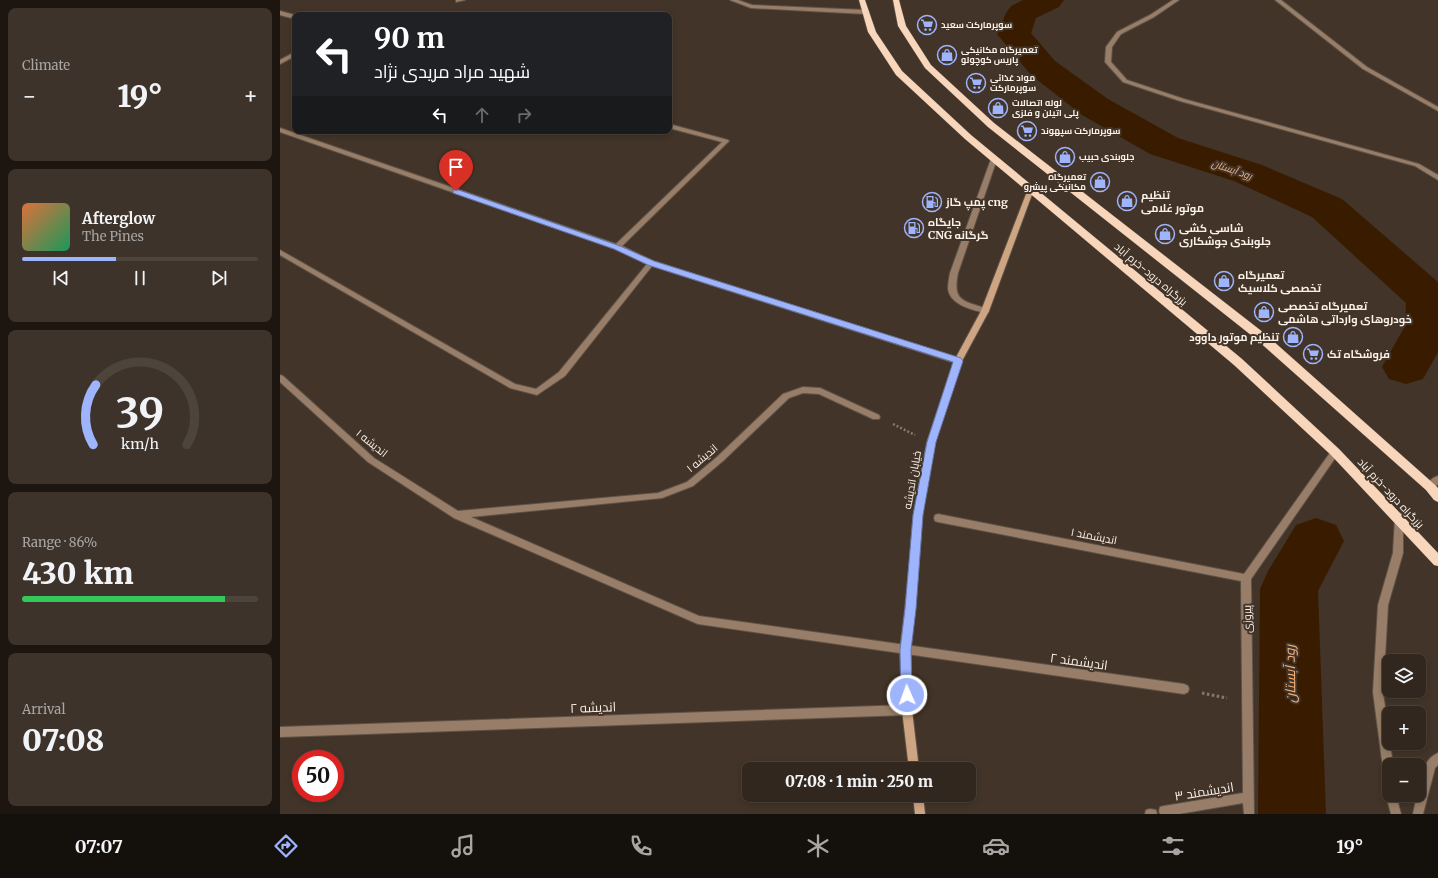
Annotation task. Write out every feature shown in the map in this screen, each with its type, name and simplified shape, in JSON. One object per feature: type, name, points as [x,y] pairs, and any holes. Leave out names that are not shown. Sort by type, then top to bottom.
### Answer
[{"type":"highway","name":"بزرگراه درود-خرم آباد","points":[[862,0],[872,32],[900,73],[994,159],[1238,362],[1335,452],[1399,517],[1438,561]]},
{"type":"highway","name":"بزرگراه درود-خرم آباد","points":[[896,0],[902,26],[928,66],[991,125],[1260,336],[1430,487],[1438,496]]},
{"type":"main road","name":"خیابان اندیشه","points":[[913,762],[907,710],[905,650],[918,515],[932,442],[958,361],[985,311],[1031,189]]},
{"type":"main road","points":[[919,802],[920,814]]},
{"type":"street","points":[[733,0],[751,6],[866,12]]},
{"type":"street","points":[[1176,0],[1152,16],[1119,32],[1109,47],[1108,62],[1125,81],[1182,100],[1418,164],[1438,178]]},
{"type":"street","points":[[1278,0],[1366,68],[1438,109]]},
{"type":"street","points":[[280,13],[292,17]]},
{"type":"street","points":[[280,62],[292,56]]},
{"type":"street","points":[[617,248],[726,141],[672,127]]},
{"type":"street","points":[[280,130],[617,248],[651,263],[958,361]]},
{"type":"street","points":[[985,311],[958,300],[952,290],[954,273],[994,159]]},
{"type":"street","points":[[280,252],[513,386],[537,392],[562,374],[651,263]]},
{"type":"street","name":"اندیشه ۱","points":[[280,378],[371,460],[457,515],[698,620],[905,650]]},
{"type":"street","name":"اندیشه ۱","points":[[457,515],[659,496],[690,484],[720,460],[786,396],[803,390],[820,391],[876,417]]},
{"type":"street","points":[[1246,578],[1335,452]]},
{"type":"street","points":[[1430,487],[1438,479]]},
{"type":"street","points":[[1387,758],[1378,692],[1383,605],[1398,553],[1399,517]]},
{"type":"street","name":"اندیشمند ۱","points":[[938,518],[1246,578]]},
{"type":"street","name":"پیروزی","points":[[1246,578],[1249,814]]},
{"type":"street","name":"اندیشمند ۲","points":[[905,650],[1184,689]]},
{"type":"street","name":"اندیشه ۲","points":[[280,732],[907,710]]},
{"type":"street","points":[[1418,814],[1430,765],[1438,758]]},
{"type":"street","name":"اندیشمند ۳","points":[[1164,811],[1249,797]]},
{"type":"street","points":[[1393,802],[1396,814]]},
{"type":"path","points":[[876,417],[932,442]]},
{"type":"path","points":[[1184,689],[1248,702]]},
{"type":"waterway","name":"رود آبستان","points":[[1048,0],[1022,13],[1014,34],[1043,68],[1095,107],[1164,146],[1248,173],[1327,208],[1429,299],[1428,326],[1406,367]]},
{"type":"waterway","name":"رود آبستان","points":[[1292,814],[1289,589],[1316,541]]},
{"type":"place","name":"سوپرمارکت سعید","points":[[927,25]]},
{"type":"place","name":"تعمیرگاه مکانیکی پاریس کوچولو","points":[[947,55]]},
{"type":"place","name":"مواد غذائی سوپرمارکت","points":[[976,83]]},
{"type":"place","name":"لوله اتصالات پلی اتیلن و فلزی","points":[[998,108]]},
{"type":"place","name":"سوپرمارکت سپهوند","points":[[1027,131]]},
{"type":"place","name":"جلوبندی حبیب","points":[[1065,157]]},
{"type":"place","name":"تعمیرگاه مکانیکی پیشرو","points":[[1100,182]]},
{"type":"place","name":"تنظیم موتور غلامی","points":[[1127,201]]},
{"type":"place","name":"پمپ گاز cng","points":[[932,202]]},
{"type":"place","name":"جایگاه CNG گرگانه","points":[[914,228]]},
{"type":"place","name":"شاسی کشی جلوبندی جوشکاری","points":[[1165,234]]},
{"type":"place","name":"تعمیرگاه تخصصی کلاسیک","points":[[1224,281]]},
{"type":"place","name":"تعمیرگاه تخصصی خودروهای وارداتی هاشمی","points":[[1264,312]]},
{"type":"place","name":"تنظیم موتور داوود","points":[[1293,337]]},
{"type":"place","name":"فروشگاه تک","points":[[1313,354]]},
{"type":"route","points":[[456,191],[617,248],[651,263],[958,361],[932,442],[918,515],[905,650],[907,695]]}]
